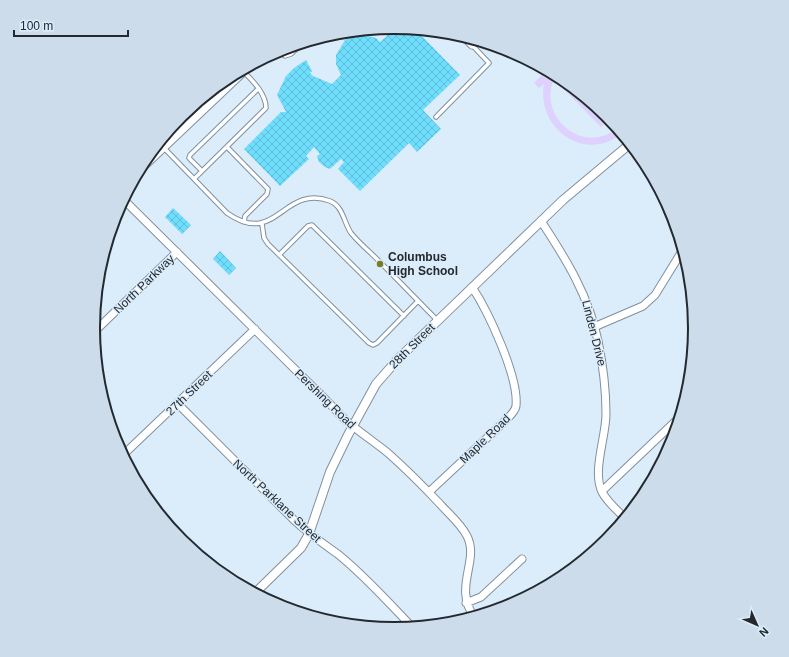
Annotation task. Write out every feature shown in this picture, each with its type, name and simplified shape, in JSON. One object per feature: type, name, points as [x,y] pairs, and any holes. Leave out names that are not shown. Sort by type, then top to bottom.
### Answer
[{"type":"street","points":[[158,154],[232,83]]},
{"type":"street","name":"28th Street","points":[[258,590],[301,548],[309,534],[330,472],[376,384],[398,359],[541,221],[594,172],[606,166],[627,147]]},
{"type":"street","name":"Pershing Road","points":[[128,203],[353,426],[387,452],[429,492],[458,523],[467,535],[471,545],[465,584],[466,603],[472,613]]},
{"type":"street","name":"Linden Drive","points":[[541,221],[569,264],[584,295],[594,327],[605,376],[606,415],[598,477],[602,491],[609,502],[622,515]]},
{"type":"street","name":"North Parkway","points":[[100,325],[177,252]]},
{"type":"street","points":[[594,327],[643,306],[655,295],[680,255]]},
{"type":"street","name":"Maple Road","points":[[429,492],[503,423],[514,411],[516,405],[512,379],[495,327],[472,287]]},
{"type":"street","name":"27th Street","points":[[127,452],[255,329]]},
{"type":"street","name":"North Parklane Street","points":[[178,404],[309,534],[339,556],[375,589],[407,622]]},
{"type":"street","points":[[602,491],[673,424]]},
{"type":"street","points":[[466,603],[481,597],[522,558]]},
{"type":"lane","points":[[436,116],[489,63],[477,46]]},
{"type":"lane","points":[[194,179],[266,108],[266,102],[246,74]]},
{"type":"lane","points":[[202,172],[191,161],[189,158],[190,155],[258,89]]},
{"type":"lane","points":[[228,147],[268,189],[267,194],[245,216],[244,222]]},
{"type":"lane","points":[[164,148],[228,213],[239,221],[254,225],[267,223],[300,200],[317,198],[332,202],[341,211],[351,233],[438,321]]},
{"type":"lane","points":[[262,224],[264,238],[279,255],[372,345],[377,343],[418,301]]},
{"type":"lane","points":[[279,255],[308,226],[312,225],[404,316]]},
{"type":"shaded area","points":[[543,74],[554,81],[551,89],[551,104],[556,117],[565,127],[577,134],[590,138],[604,136],[613,131],[618,136],[608,142],[594,145],[579,143],[566,137],[556,127],[548,115],[544,100],[544,84],[539,88],[534,83]]},
{"type":"shaded area","points":[[561,86],[589,107],[603,120],[605,123],[601,127]]},
{"type":"building","points":[[388,35],[422,36],[460,75],[423,110],[441,129],[417,152],[409,143],[360,191],[338,169],[344,162],[341,159],[330,169],[325,167],[319,162],[317,156],[320,154],[314,147],[306,156],[309,159],[280,186],[244,149],[281,112],[286,112],[277,95],[286,76],[294,68],[306,60],[312,71],[310,73],[313,76],[332,84],[341,75],[336,64],[336,55],[345,40],[368,36],[376,38],[380,42]]},
{"type":"building","points":[[173,208],[191,225],[182,234],[165,217]]},
{"type":"building","points":[[220,251],[236,268],[229,275],[213,259]]},
{"type":"place","name":"Columbus High School","points":[[380,264]]}]
